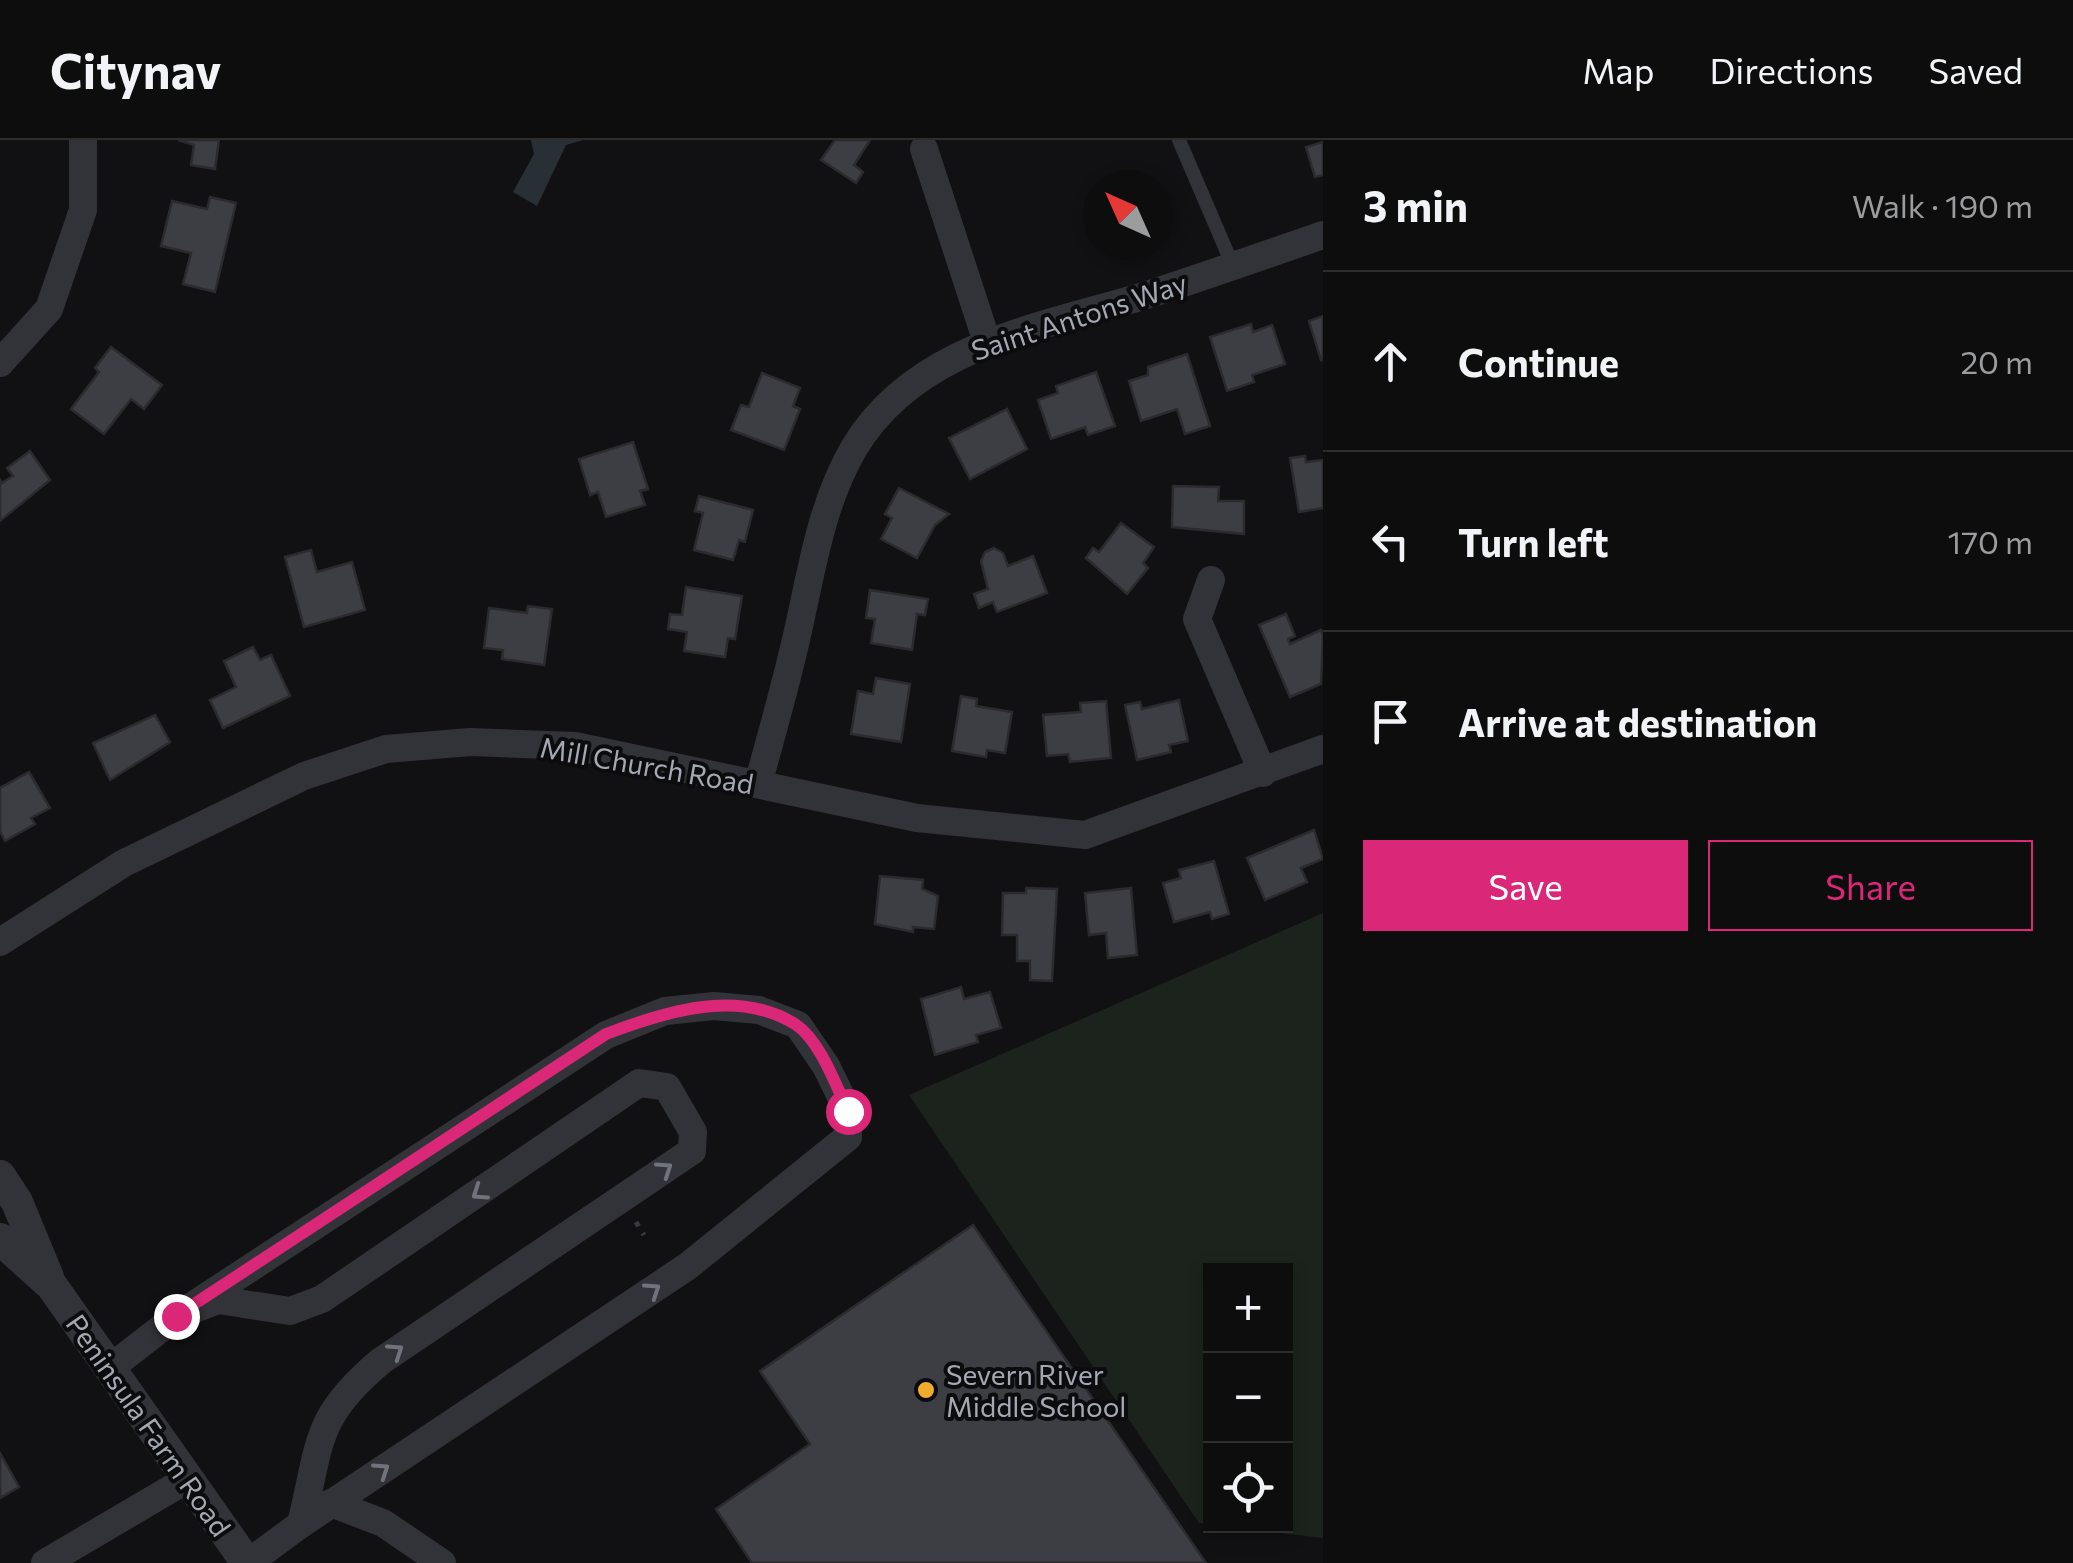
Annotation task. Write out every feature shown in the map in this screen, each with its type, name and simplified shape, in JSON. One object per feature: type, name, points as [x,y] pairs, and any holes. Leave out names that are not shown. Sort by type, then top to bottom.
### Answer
[{"type":"street","points":[[0,363],[49,308],[83,210],[83,140]]},
{"type":"street","points":[[924,149],[987,342]]},
{"type":"street","name":"Saint Antons Way","points":[[758,784],[796,642],[816,538],[854,449],[884,408],[954,357],[987,342],[1323,235]]},
{"type":"street","points":[[1211,580],[1196,619],[1263,774]]},
{"type":"street","name":"Mill Church Road","points":[[0,942],[124,862],[304,776],[386,749],[470,742],[574,746],[917,818],[1085,834],[1263,774],[1323,749]]},
{"type":"street","points":[[110,1368],[176,1316],[606,1034],[665,1011],[714,1006],[759,1010],[798,1026],[826,1066],[848,1111],[848,1137],[688,1266],[331,1503],[248,1563]]},
{"type":"street","points":[[176,1316],[218,1300],[290,1311],[322,1299],[640,1084],[667,1087],[693,1132],[692,1151],[381,1361],[342,1393],[320,1433],[301,1524]]},
{"type":"street","points":[[0,1176],[17,1202],[52,1286]]},
{"type":"street","points":[[0,1239],[52,1286]]},
{"type":"street","name":"Peninsula Farm Road","points":[[52,1286],[248,1563]]},
{"type":"street","points":[[45,1563],[186,1480]]},
{"type":"street","points":[[331,1503],[383,1523],[442,1563]]},
{"type":"lane","points":[[1179,140],[1233,266]]},
{"type":"path","points":[[631,1216],[644,1236]]},
{"type":"shaded area","points":[[531,140],[583,140],[566,145],[537,206],[513,192],[534,154]]},
{"type":"shaded area","points":[[1323,913],[1323,1538],[1280,1533],[1293,1533],[1293,1263],[1203,1263],[1203,1523],[1199,1523],[909,1095]]},
{"type":"building","points":[[178,140],[219,140],[215,169],[191,165],[194,145]]},
{"type":"building","points":[[835,140],[870,140],[854,165],[863,172],[856,183],[821,160]]},
{"type":"building","points":[[1323,142],[1323,175],[1315,177],[1306,147]]},
{"type":"building","points":[[210,197],[236,203],[215,292],[183,284],[191,253],[161,246],[172,201],[207,209]]},
{"type":"building","points":[[1323,316],[1323,359],[1321,360],[1309,321]]},
{"type":"building","points":[[1251,324],[1253,332],[1272,325],[1285,364],[1252,375],[1254,382],[1227,391],[1210,337]]},
{"type":"building","points":[[111,347],[162,385],[144,409],[131,399],[104,434],[71,409],[99,372],[95,368]]},
{"type":"building","points":[[1187,354],[1210,426],[1185,434],[1177,409],[1141,421],[1129,381],[1148,375],[1148,367]]},
{"type":"building","points":[[1096,372],[1115,426],[1088,435],[1085,427],[1051,439],[1038,400],[1058,393],[1056,386]]},
{"type":"building","points":[[762,373],[800,388],[793,406],[800,409],[784,450],[731,430],[741,405],[749,407]]},
{"type":"building","points":[[1007,409],[1027,449],[970,479],[949,438]]},
{"type":"building","points":[[633,442],[648,489],[640,491],[645,505],[606,517],[598,492],[590,495],[579,459]]},
{"type":"building","points":[[30,451],[50,480],[0,521],[0,480],[2,483],[13,476],[7,468]]},
{"type":"building","points":[[1305,456],[1306,462],[1323,460],[1323,508],[1299,512],[1290,458]]},
{"type":"building","points":[[1173,486],[1219,487],[1218,501],[1244,501],[1244,534],[1172,527]]},
{"type":"building","points":[[899,488],[949,514],[935,525],[917,558],[881,539],[892,518],[885,514]]},
{"type":"building","points":[[699,496],[753,510],[745,542],[739,540],[733,560],[694,550],[703,513],[695,511]]},
{"type":"building","points":[[1121,523],[1154,547],[1143,563],[1148,568],[1127,594],[1086,558],[1093,548],[1099,552]]},
{"type":"building","points":[[994,548],[1003,553],[1008,566],[1033,556],[1047,593],[997,612],[993,602],[979,608],[974,594],[988,589],[981,561],[985,552]]},
{"type":"building","points":[[311,550],[317,572],[352,562],[365,610],[304,627],[285,557]]},
{"type":"building","points":[[686,587],[742,596],[735,639],[728,638],[725,657],[684,651],[687,632],[668,629],[670,614],[682,615]]},
{"type":"building","points":[[870,590],[928,599],[925,615],[917,614],[912,650],[871,643],[875,619],[866,618]]},
{"type":"building","points":[[528,606],[552,609],[544,665],[502,659],[503,650],[484,648],[489,608],[527,613]]},
{"type":"building","points":[[1286,614],[1295,636],[1288,639],[1290,644],[1321,630],[1323,636],[1321,684],[1290,697],[1259,625]]},
{"type":"building","points":[[253,647],[260,660],[271,655],[290,696],[223,728],[210,700],[236,687],[224,661]]},
{"type":"building","points":[[876,678],[910,684],[901,742],[851,734],[858,691],[873,694]]},
{"type":"building","points":[[961,696],[977,699],[976,706],[1012,712],[1005,753],[987,750],[986,757],[952,751]]},
{"type":"building","points":[[1179,700],[1188,741],[1169,745],[1171,752],[1137,760],[1125,705],[1140,702],[1142,709]]},
{"type":"building","points":[[1106,701],[1111,758],[1070,762],[1068,754],[1047,756],[1043,715],[1081,712],[1080,703]]},
{"type":"building","points":[[155,715],[170,742],[110,780],[93,743]]},
{"type":"building","points":[[29,772],[50,808],[31,818],[35,824],[5,841],[0,831],[0,788]]},
{"type":"building","points":[[1314,830],[1323,859],[1301,868],[1307,882],[1265,900],[1247,858]]},
{"type":"building","points":[[1214,861],[1229,914],[1212,919],[1210,912],[1174,922],[1163,883],[1181,878],[1179,870]]},
{"type":"building","points":[[880,876],[923,880],[922,889],[938,896],[934,929],[913,927],[913,932],[875,924]]},
{"type":"building","points":[[1026,888],[1057,889],[1052,981],[1030,980],[1030,961],[1017,961],[1017,935],[1002,935],[1003,893],[1026,893]]},
{"type":"building","points":[[1131,888],[1137,955],[1108,958],[1106,933],[1089,935],[1085,893]]},
{"type":"building","points":[[961,987],[964,999],[990,992],[1001,1028],[976,1035],[978,1042],[935,1055],[921,999]]},
{"type":"building","points":[[973,1225],[1206,1563],[752,1563],[716,1509],[810,1444],[760,1371]]},
{"type":"building","points":[[0,1453],[19,1487],[0,1498]]},
{"type":"place","name":"Severn River Middle School","points":[[926,1390]]},
{"type":"route","points":[[176,1316],[606,1034],[665,1011],[714,1006],[759,1010],[798,1026],[826,1066],[848,1111]]}]
